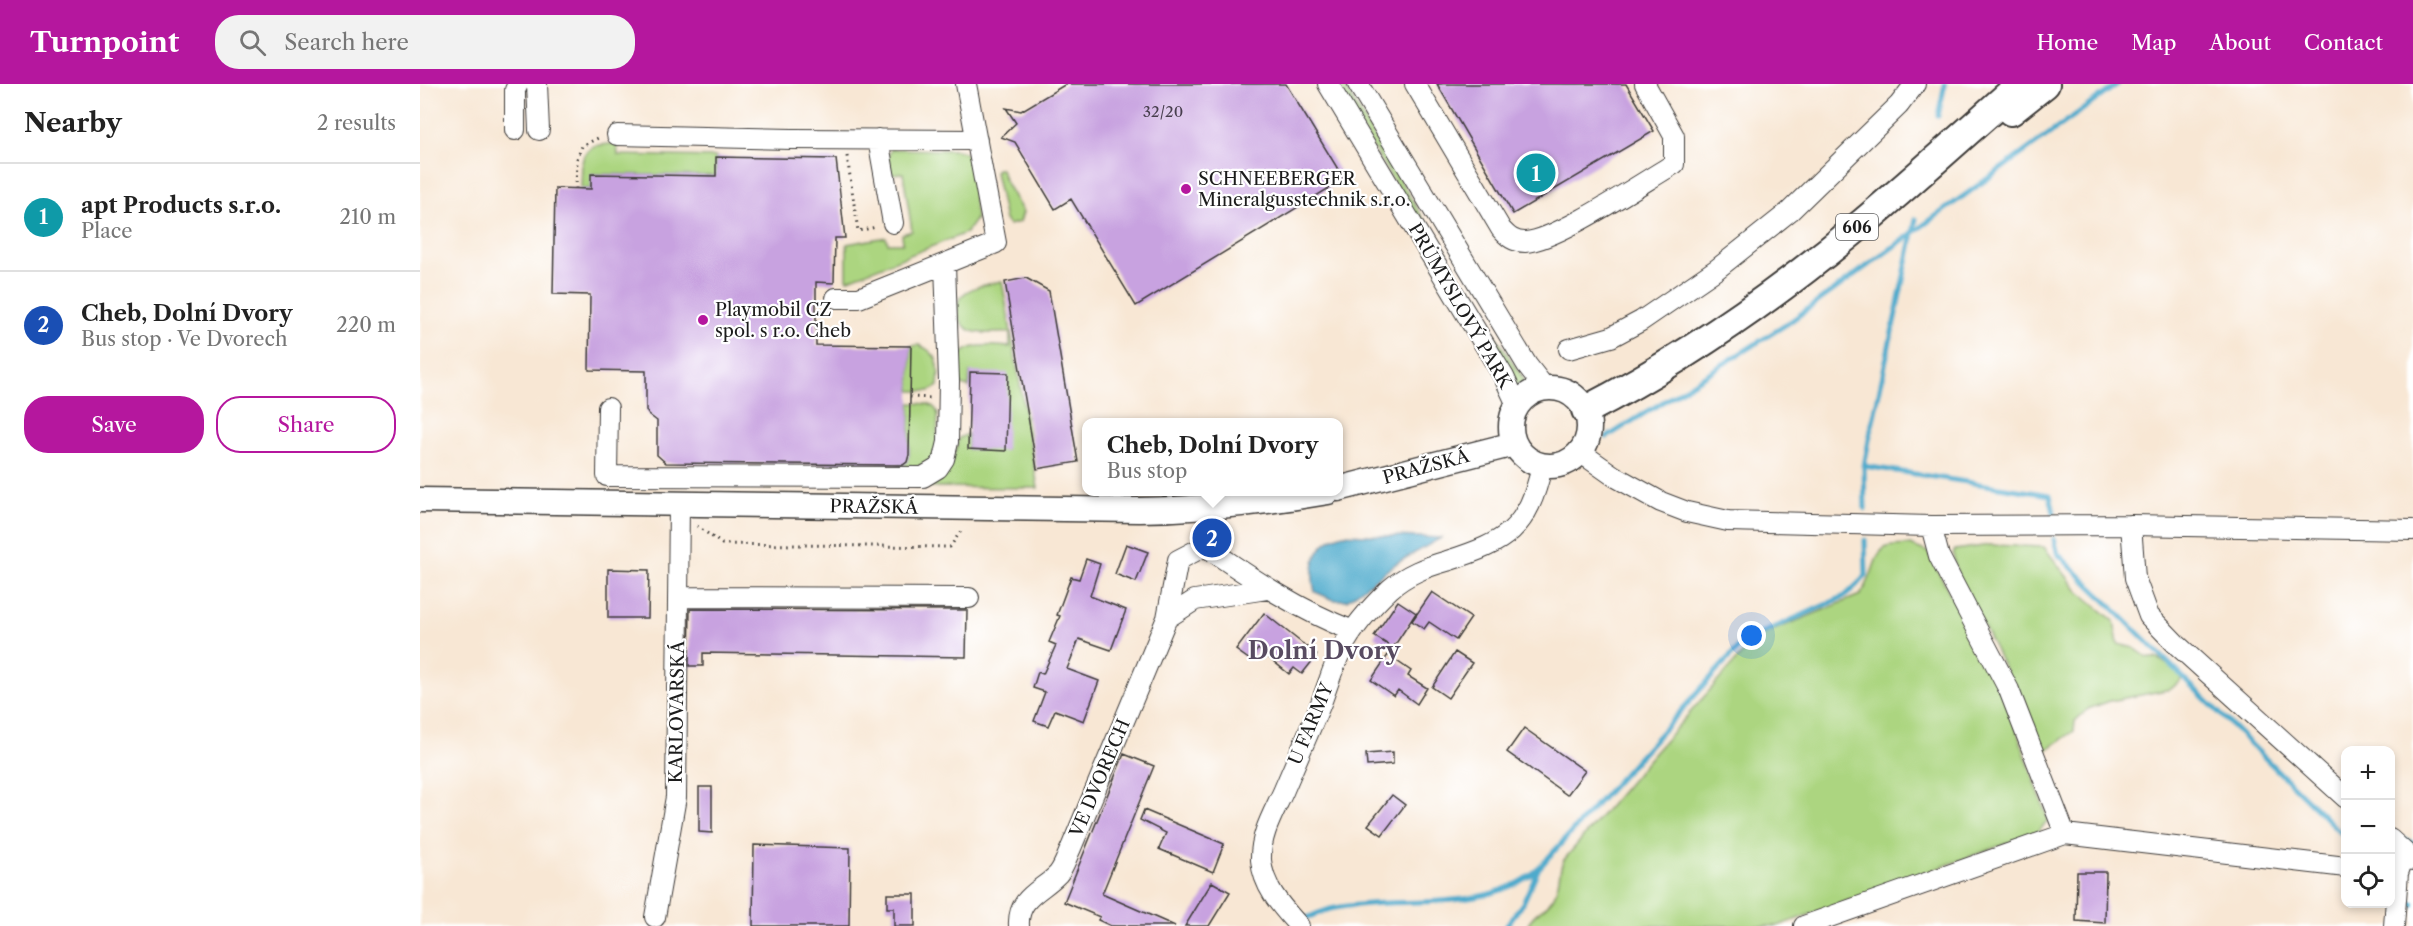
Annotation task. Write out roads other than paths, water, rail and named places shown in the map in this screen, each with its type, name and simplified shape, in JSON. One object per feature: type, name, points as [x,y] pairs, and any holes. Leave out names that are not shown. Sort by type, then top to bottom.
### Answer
[{"type":"highway","points":[[1941,154],[2007,84]]},
{"type":"highway","name":"606","points":[[1586,410],[1670,363],[1770,296],[1863,222],[2021,84]]},
{"type":"highway","name":"606","points":[[1941,154],[1983,130],[2045,84]]},
{"type":"main road","points":[[1545,388],[1557,388],[1569,392],[1586,410],[1589,432],[1580,452],[1563,464],[1542,466],[1521,454],[1514,444],[1510,424],[1517,405],[1524,397],[1545,388]]},
{"type":"main road","name":"PRAŽSKÁ","points":[[1343,488],[1514,444]]},
{"type":"main road","name":"PRAŽSKÁ","points":[[420,500],[679,514],[1149,510],[1257,503],[1302,496]]},
{"type":"street","points":[[498,84],[517,93],[515,130]]},
{"type":"street","points":[[537,84],[538,130]]},
{"type":"street","points":[[837,298],[859,298],[996,243],[966,84]]},
{"type":"street","name":"PRŮMYSLOVÝ PARK","points":[[1328,84],[1504,377],[1517,405]]},
{"type":"street","name":"PRŮMYSLOVÝ PARK","points":[[1358,84],[1527,365],[1545,388]]},
{"type":"street","points":[[1415,84],[1501,229],[1512,240],[1525,242],[1557,232],[1674,164],[1674,136],[1645,84]]},
{"type":"street","points":[[1569,349],[1611,337],[1641,321],[1717,269],[1790,210],[1899,105],[1915,84]]},
{"type":"street","points":[[617,135],[977,140]]},
{"type":"street","points":[[878,140],[893,224]]},
{"type":"street","points":[[608,408],[607,476],[924,477],[938,468],[944,459],[948,442],[949,381],[945,264]]},
{"type":"street","points":[[1580,452],[1634,488],[1661,502],[1710,518],[1748,523],[1931,526],[2131,525],[2413,530]]},
{"type":"street","name":"U FARMY","points":[[1299,926],[1267,885],[1261,862],[1261,849],[1267,825],[1342,649],[1353,631],[1386,593],[1414,573],[1486,547],[1505,537],[1527,513],[1535,495],[1542,466]]},
{"type":"street","name":"KARLOVARSKÁ","points":[[655,917],[676,797],[679,514]]},
{"type":"street","points":[[2131,525],[2135,578],[2149,615],[2176,644],[2341,793]]},
{"type":"street","points":[[1931,526],[1939,556],[2009,690],[2065,834]]},
{"type":"street","name":"VE DVORECH","points":[[1019,926],[1027,898],[1059,872],[1071,848],[1167,618],[1178,560],[1205,546],[1267,589],[1326,620],[1353,631]]},
{"type":"street","points":[[1167,618],[1195,600],[1267,589]]},
{"type":"street","points":[[678,597],[969,598]]},
{"type":"street","points":[[1804,926],[2065,834],[2341,866]]},
{"type":"street","points":[[2394,926],[2399,859]]},
{"type":"water","points":[[1343,534],[1441,538],[1397,563],[1347,600],[1334,600],[1315,592],[1314,564],[1320,549]]},
{"type":"waterway","points":[[1938,116],[1945,84]]},
{"type":"waterway","points":[[1607,437],[1787,324],[2118,84]]},
{"type":"waterway","points":[[1865,509],[1864,466],[1916,219]]},
{"type":"waterway","points":[[1864,466],[2050,495],[2054,513]]},
{"type":"waterway","points":[[2054,539],[2058,554],[2341,833]]},
{"type":"waterway","points":[[1304,919],[1331,909],[1360,905],[1468,898],[1494,893],[1517,883],[1539,868],[1744,641],[1845,596],[1866,576],[1865,540]]},
{"type":"waterway","points":[[2401,842],[2406,840],[2413,843]]},
{"type":"waterway","points":[[1506,926],[1523,903],[1538,870]]},
{"type":"waterway","points":[[2401,893],[2413,905]]},
{"type":"place","name":"apt Products s.r.o.","points":[[1536,173]]},
{"type":"place","name":"SCHNEEBERGER Mineralgusstechnik s.r.o.","points":[[1186,189]]},
{"type":"place","name":"Playmobil CZ spol. s r.o. Cheb","points":[[703,320]]},
{"type":"place","name":"Cheb, Dolní Dvory","points":[[1212,538]]},
{"type":"district","name":"Dolní Dvory","points":[[1324,650]]}]
